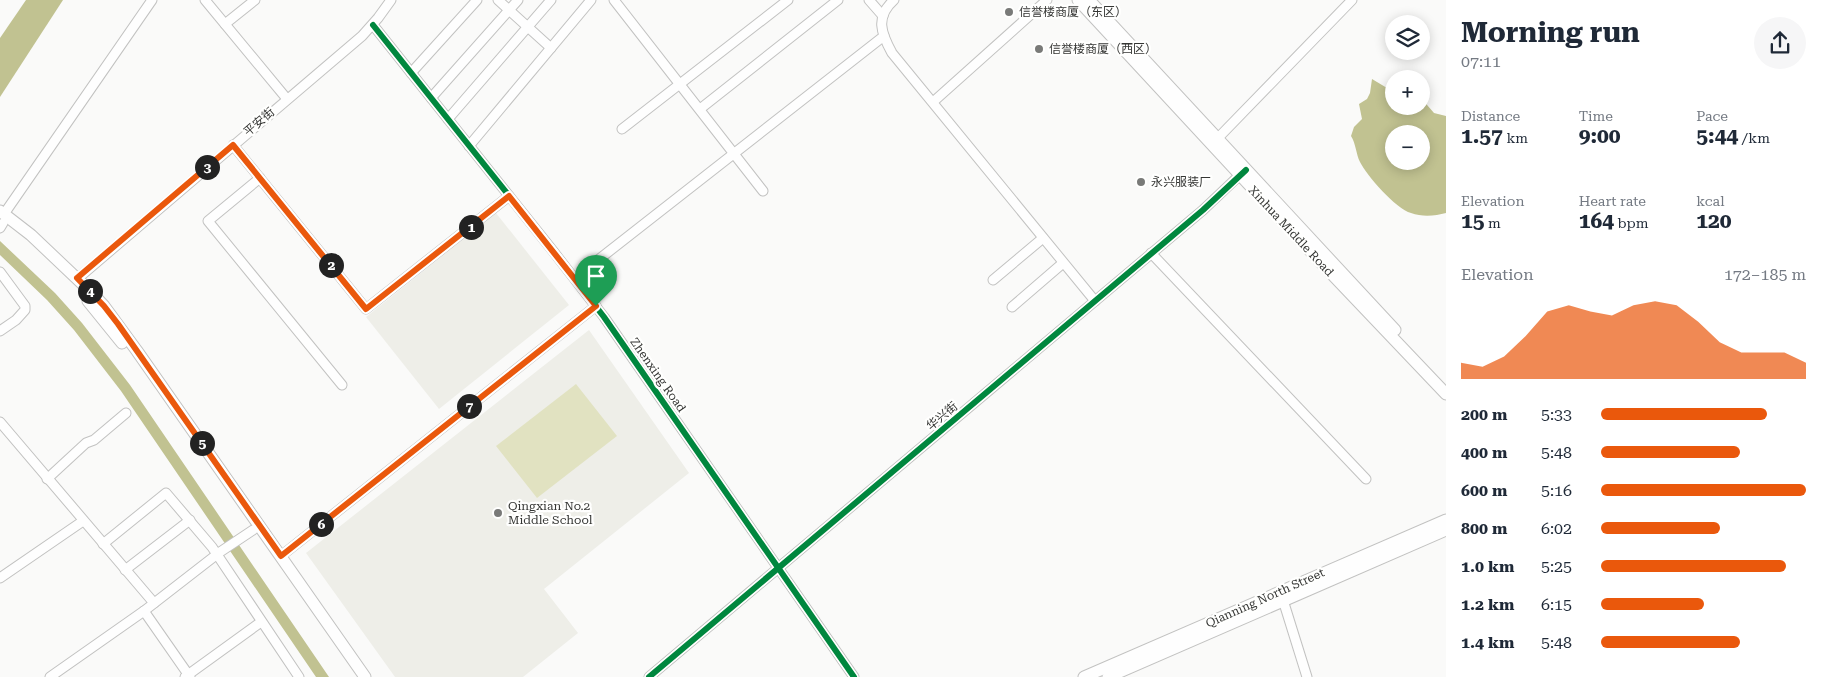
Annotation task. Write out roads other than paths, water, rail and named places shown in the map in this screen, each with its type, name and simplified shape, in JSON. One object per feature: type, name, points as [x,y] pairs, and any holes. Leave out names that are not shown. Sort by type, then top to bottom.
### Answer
[{"type":"main road","name":"Xinhua Middle Road","points":[[1078,0],[1446,384]]},
{"type":"main road","name":"Xinhua Middle Road","points":[[1089,0],[1217,139],[1243,172],[1414,362],[1446,394]]},
{"type":"main road","points":[[2,219],[31,235],[104,306],[365,677]]},
{"type":"main road","points":[[2,219],[98,311],[356,677]]},
{"type":"main road","name":"Qianning North Street","points":[[1084,677],[1446,520]]},
{"type":"main road","name":"Qianning North Street","points":[[1108,677],[1446,530]]},
{"type":"main road","points":[[1395,552],[1409,550],[1446,536]]},
{"type":"street","points":[[2,219],[152,0]]},
{"type":"street","points":[[205,0],[287,99]]},
{"type":"street","points":[[225,24],[255,0]]},
{"type":"street","name":"平安街","points":[[77,278],[362,36],[390,0]]},
{"type":"street","points":[[411,73],[477,0]]},
{"type":"street","points":[[498,0],[551,48]]},
{"type":"street","points":[[431,98],[518,0]]},
{"type":"street","points":[[448,119],[551,0]]},
{"type":"street","points":[[469,146],[591,0]]},
{"type":"street","points":[[614,0],[763,190]]},
{"type":"street","points":[[622,129],[788,0]]},
{"type":"street","points":[[700,109],[838,0]]},
{"type":"street","points":[[869,0],[883,16]]},
{"type":"street","points":[[894,0],[886,8],[882,23],[884,36],[892,53],[1094,301]]},
{"type":"street","points":[[933,102],[1047,0]]},
{"type":"street","points":[[1217,139],[1352,0]]},
{"type":"street","name":"Zhenxing Road","points":[[372,25],[596,306],[854,677]]},
{"type":"street","points":[[575,278],[884,36]]},
{"type":"street","points":[[233,145],[366,309],[509,196]]},
{"type":"street","name":"华兴街","points":[[649,677],[1151,253],[1243,172]]},
{"type":"street","points":[[260,178],[208,220],[342,385]]},
{"type":"street","points":[[993,280],[1043,238]]},
{"type":"street","points":[[1151,253],[1366,479]]},
{"type":"street","points":[[1012,307],[1063,263]]},
{"type":"street","points":[[0,272],[25,306],[25,310],[16,320],[0,331]]},
{"type":"street","points":[[281,556],[596,306]]},
{"type":"street","points":[[47,478],[86,443],[94,440],[126,413]]},
{"type":"street","points":[[0,422],[154,603]]},
{"type":"street","points":[[103,544],[166,493],[212,547],[216,556],[300,677]]},
{"type":"street","points":[[125,570],[190,520]]},
{"type":"street","points":[[0,578],[83,521]]},
{"type":"street","points":[[50,677],[144,611],[253,530]]},
{"type":"street","points":[[1284,600],[1308,677]]},
{"type":"street","points":[[144,611],[188,676],[261,622]]},
{"type":"place","name":"信誉楼商厦（东区）","points":[[1009,12]]},
{"type":"place","name":"信誉楼商厦（西区）","points":[[1039,49]]},
{"type":"place","name":"永兴服装厂","points":[[1141,182]]},
{"type":"place","name":"Qingxian No.2 Middle School","points":[[498,513]]}]
